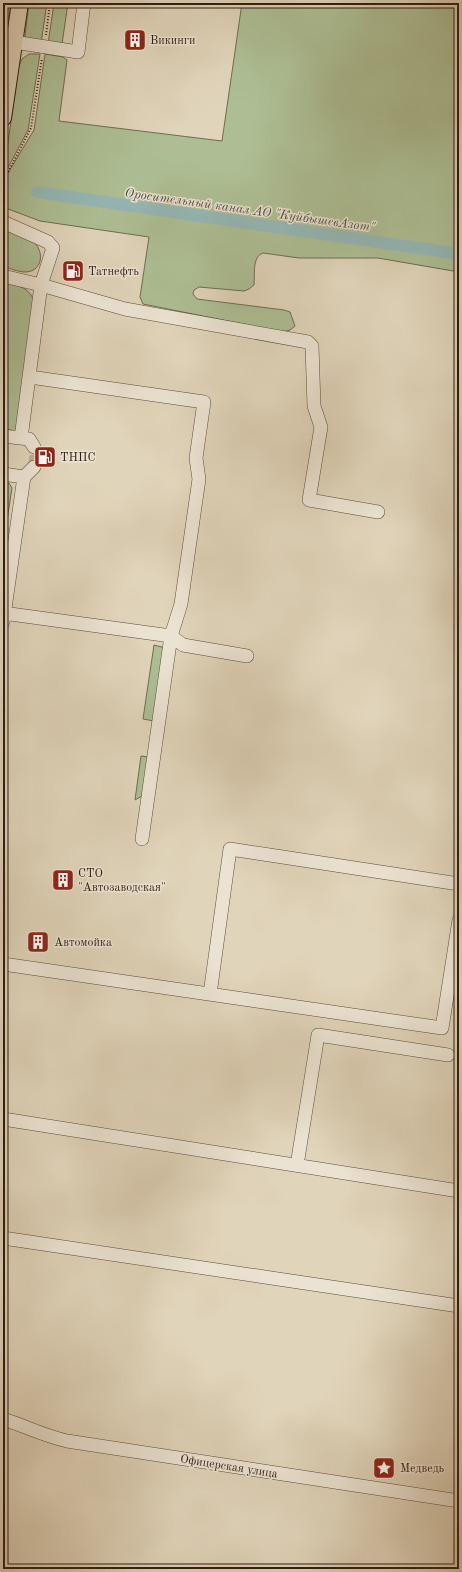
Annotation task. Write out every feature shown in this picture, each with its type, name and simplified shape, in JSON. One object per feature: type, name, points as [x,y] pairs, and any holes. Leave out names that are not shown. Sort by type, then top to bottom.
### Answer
[{"type":"main road","points":[[3,118],[20,3]]},
{"type":"street","points":[[14,42],[78,52],[84,3]]},
{"type":"street","points":[[3,222],[51,244],[53,248],[41,285],[21,438]]},
{"type":"street","points":[[3,276],[41,285],[125,309],[308,342],[312,346],[314,406],[321,427],[310,500],[378,512]]},
{"type":"street","points":[[30,377],[204,402],[196,458],[199,479],[181,604],[171,636],[142,839]]},
{"type":"street","points":[[3,436],[29,439],[34,447]]},
{"type":"street","points":[[34,467],[24,477],[3,616],[171,636],[183,645],[246,656]]},
{"type":"street","points":[[3,474],[24,477]]},
{"type":"street","points":[[210,994],[230,849],[459,884]]},
{"type":"street","points":[[3,964],[442,1028],[459,920]]},
{"type":"street","points":[[297,1165],[318,1035],[448,1055]]},
{"type":"street","points":[[3,1120],[459,1191]]},
{"type":"street","points":[[3,1238],[459,1306]]},
{"type":"street","name":"Офицерская улица","points":[[3,1419],[29,1427],[51,1437],[67,1441],[459,1501]]},
{"type":"path","points":[[3,195],[6,176],[31,128],[50,3]]},
{"type":"green space","points":[[4,3],[11,3],[3,57],[3,9]]},
{"type":"green space","points":[[29,3],[47,3],[41,43],[27,39],[25,36]]},
{"type":"green space","points":[[54,3],[68,3],[62,44],[48,44]]},
{"type":"green space","points":[[242,3],[459,3],[459,272],[378,258],[299,258],[263,253],[257,258],[254,271],[254,285],[249,289],[244,291],[199,287],[194,290],[193,294],[197,299],[290,312],[295,326],[290,330],[283,332],[143,304],[140,297],[149,237],[40,221],[3,207],[3,181],[34,130],[45,54],[63,57],[67,60],[59,121],[222,141]]},
{"type":"green space","points":[[29,54],[40,54],[28,130],[3,177],[19,66],[22,59]]},
{"type":"green space","points":[[3,229],[34,242],[40,251],[40,261],[35,269],[22,272],[3,266]]},
{"type":"green space","points":[[3,282],[26,290],[34,302],[16,431],[3,429]]},
{"type":"green space","points":[[3,482],[9,483],[12,488],[3,547]]},
{"type":"green space","points":[[154,645],[162,647],[163,649],[154,721],[143,719]]},
{"type":"green space","points":[[141,756],[149,757],[142,796],[135,800]]},
{"type":"waterway","name":"Оросительный канал АО \"КуйбышевАзот\"","points":[[37,192],[459,254]]},
{"type":"tunnel","points":[[34,447],[36,457],[34,467]]},
{"type":"place","name":"Викинги","points":[[135,40]]},
{"type":"place","name":"Татнефть","points":[[73,271]]},
{"type":"place","name":"ТНПС","points":[[45,457]]},
{"type":"place","name":"СТО \"Автозаводская\"","points":[[63,880]]},
{"type":"place","name":"Автомойка","points":[[38,942]]},
{"type":"place","name":"Медведь","points":[[384,1468]]}]
